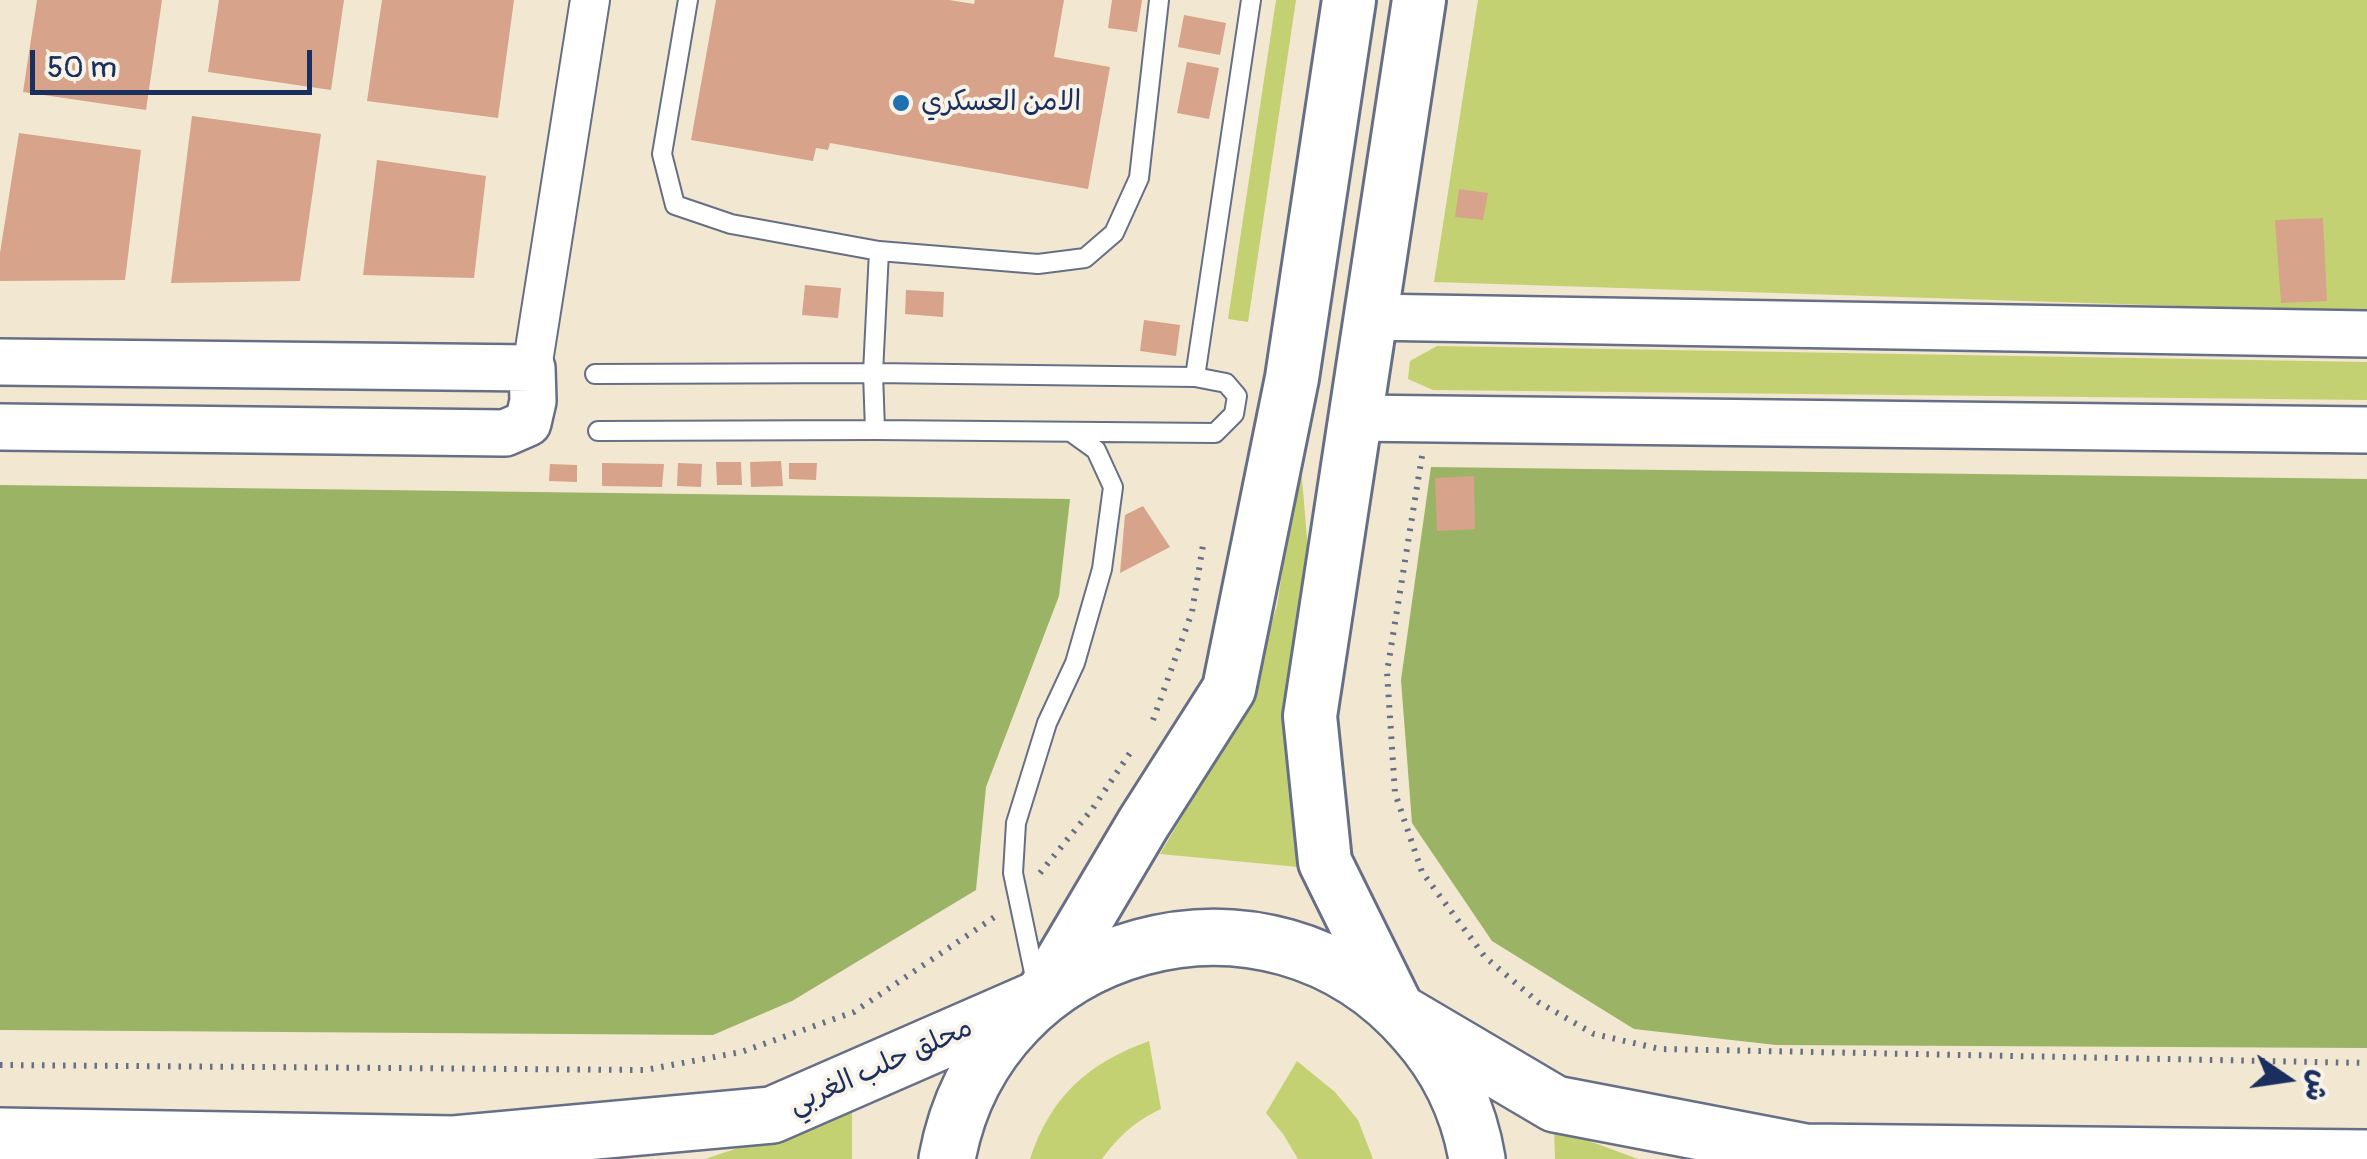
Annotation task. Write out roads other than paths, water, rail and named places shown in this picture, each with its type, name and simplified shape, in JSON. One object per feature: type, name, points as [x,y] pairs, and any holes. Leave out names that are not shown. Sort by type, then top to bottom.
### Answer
[{"type":"highway","points":[[947,1159],[952,1132],[972,1082],[1002,1036],[1040,998],[1080,970],[1125,950],[1174,939],[1222,936],[1271,942],[1318,958],[1362,981],[1400,1012],[1556,1104],[1805,1152],[2367,1158]]},
{"type":"highway","name":"محلق حلب الغربي","points":[[0,1136],[454,1144],[772,1115],[1040,998]]},
{"type":"highway","points":[[1400,1012],[1432,1049],[1456,1090],[1474,1136],[1477,1159]]},
{"type":"main road","points":[[1040,998],[1229,689],[1292,378],[1349,0]]},
{"type":"main road","points":[[1400,1012],[1325,862],[1310,716],[1419,0]]},
{"type":"street","points":[[0,427],[505,433],[528,422],[532,368],[590,0]]},
{"type":"street","points":[[1369,317],[2367,334]]},
{"type":"street","points":[[0,362],[532,368]]},
{"type":"street","points":[[1353,418],[2367,430]]},
{"type":"lane","points":[[688,0],[662,154],[675,205],[731,224],[880,251],[1038,264],[1085,258],[1114,232],[1139,178],[1159,0]]},
{"type":"lane","points":[[1195,377],[1251,0]]},
{"type":"lane","points":[[875,430],[873,373],[880,251]]},
{"type":"lane","points":[[595,374],[1195,377],[1226,383],[1237,396],[1234,414],[1214,433],[598,432]]},
{"type":"lane","points":[[1040,998],[1012,874],[1016,823],[1047,723],[1081,644],[1102,569],[1113,488],[1096,450],[1071,432]]},
{"type":"place","name":"الامن العسكري","points":[[901,103]]}]
